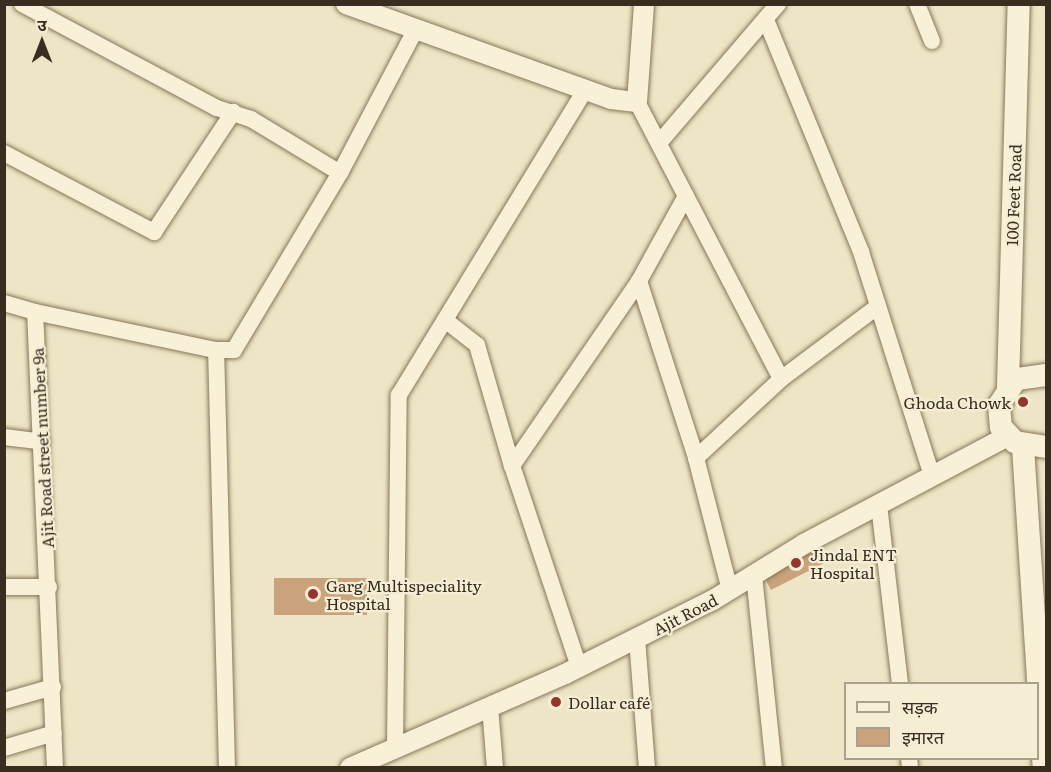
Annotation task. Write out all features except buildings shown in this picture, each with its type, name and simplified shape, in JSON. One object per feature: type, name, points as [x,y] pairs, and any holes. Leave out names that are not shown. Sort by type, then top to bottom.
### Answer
[{"type":"main road","name":"100 Feet Road","points":[[1019,4],[1008,386],[999,405],[1016,441],[1037,682]]},
{"type":"main road","points":[[1008,386],[1026,375],[1047,375]]},
{"type":"main road","points":[[1016,441],[1047,447]]},
{"type":"main road","name":"100 Feet Road","points":[[1039,710],[1044,768]]},
{"type":"street","points":[[22,4],[233,112],[340,173]]},
{"type":"street","points":[[346,4],[415,31],[585,90],[637,102]]},
{"type":"street","points":[[644,4],[637,102],[781,379]]},
{"type":"street","points":[[659,143],[778,4]]},
{"type":"street","points":[[917,4],[932,41]]},
{"type":"street","points":[[766,20],[861,252],[932,476]]},
{"type":"street","points":[[4,303],[35,312],[216,350],[234,350],[340,173],[415,31]]},
{"type":"street","points":[[395,748],[399,395],[585,90]]},
{"type":"street","points":[[4,153],[154,232],[233,112]]},
{"type":"street","points":[[512,466],[639,281],[686,196]]},
{"type":"street","points":[[639,281],[696,458],[730,590]]},
{"type":"street","points":[[696,458],[781,379],[877,306]]},
{"type":"street","name":"Ajit Road street number 9a","points":[[35,312],[49,587],[55,768]]},
{"type":"street","points":[[445,320],[477,345],[512,466],[579,667]]},
{"type":"street","points":[[216,350],[227,768]]},
{"type":"street","points":[[4,437],[42,442]]},
{"type":"street","name":"Ajit Road","points":[[350,768],[579,667],[730,590],[932,476],[1016,441]]},
{"type":"street","points":[[879,505],[900,682]]},
{"type":"street","points":[[754,575],[774,768]]},
{"type":"street","points":[[4,587],[49,587]]},
{"type":"street","points":[[637,638],[647,768]]},
{"type":"street","points":[[4,701],[53,687]]},
{"type":"street","points":[[490,707],[495,768]]},
{"type":"street","points":[[4,748],[54,733]]},
{"type":"place","name":"Ghoda Chowk","points":[[1023,402]]},
{"type":"place","name":"Jindal ENT Hospital","points":[[796,563]]},
{"type":"place","name":"Garg Multispeciality Hospital","points":[[313,594]]},
{"type":"place","name":"Dollar café","points":[[556,702]]}]
